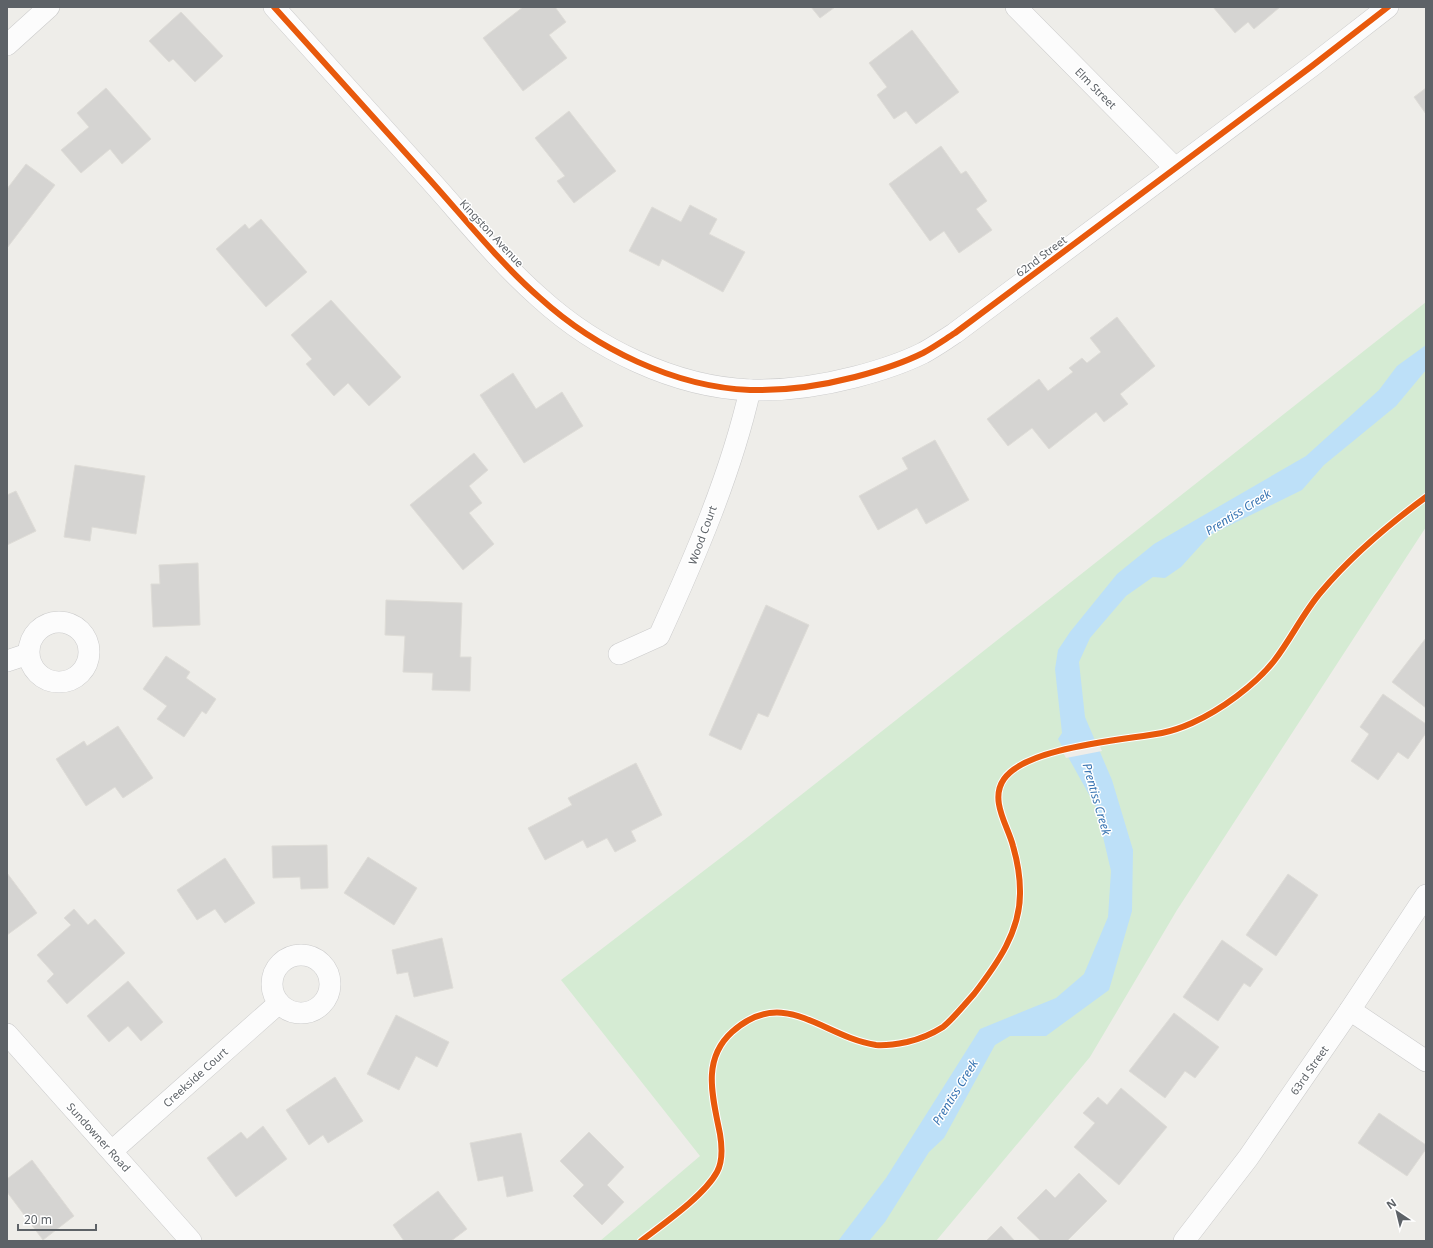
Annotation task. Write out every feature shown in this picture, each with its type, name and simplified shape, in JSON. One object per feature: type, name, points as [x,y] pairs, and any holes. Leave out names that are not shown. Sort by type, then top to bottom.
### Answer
[{"type":"street","points":[[7,45],[49,7]]},
{"type":"street","name":"Kingston Avenue","points":[[274,7],[494,252],[539,298],[593,337],[650,366],[681,377],[718,387],[750,390]]},
{"type":"street","name":"Elm Street","points":[[1016,7],[1175,168]]},
{"type":"street","name":"62nd Street","points":[[750,390],[790,389],[835,382],[893,366],[923,353],[955,334],[1312,66],[1388,7]]},
{"type":"street","name":"Wood Court","points":[[619,654],[659,636],[689,570],[733,452],[741,430],[750,390]]},
{"type":"street","points":[[7,661],[28,654]]},
{"type":"street","name":"63rd Street","points":[[1184,1241],[1248,1158],[1350,1010],[1426,895]]},
{"type":"street","name":"Creekside Court","points":[[112,1151],[279,1003]]},
{"type":"street","points":[[1350,1010],[1426,1061]]},
{"type":"street","name":"Sundowner Road","points":[[7,1034],[191,1241]]},
{"type":"green space","points":[[1426,302],[1426,527],[1177,910],[1090,1057],[936,1241],[600,1241],[700,1156],[561,980],[744,840]]},
{"type":"water","name":"Prentiss Creek","points":[[1426,345],[1426,370],[1396,406],[1324,465],[1302,490],[1210,535],[1181,567],[1165,578],[1153,577],[1126,596],[1090,638],[1079,662],[1085,717],[1112,780],[1133,850],[1132,911],[1109,990],[1046,1036],[1010,1036],[995,1045],[944,1138],[929,1152],[885,1222],[869,1241],[838,1241],[886,1178],[980,1029],[1056,998],[1084,974],[1108,917],[1111,871],[1096,807],[1058,739],[1062,733],[1055,669],[1058,650],[1070,632],[1117,574],[1154,544],[1306,456],[1379,390],[1397,366]]},
{"type":"pier","points":[[1097,740],[1102,751],[1066,758],[1060,747]]},
{"type":"building","points":[[523,7],[555,7],[566,22],[549,35],[567,58],[523,91],[483,38]]},
{"type":"building","points":[[811,7],[835,7],[820,18]]},
{"type":"building","points":[[1213,7],[1280,7],[1254,29],[1248,22],[1235,33]]},
{"type":"building","points":[[181,12],[223,56],[195,82],[173,59],[169,62],[149,41]]},
{"type":"building","points":[[912,30],[959,92],[916,124],[906,111],[894,119],[877,95],[887,87],[869,63]]},
{"type":"building","points":[[106,88],[151,139],[122,164],[110,149],[81,173],[61,150],[89,127],[77,113]]},
{"type":"building","points":[[1426,88],[1426,114],[1414,97]]},
{"type":"building","points":[[569,111],[616,171],[574,203],[557,181],[565,176],[535,138]]},
{"type":"building","points":[[941,146],[961,174],[966,171],[987,201],[976,209],[992,230],[959,253],[944,231],[930,241],[889,184]]},
{"type":"building","points":[[26,164],[55,185],[7,248],[7,189]]},
{"type":"building","points":[[690,205],[717,219],[709,234],[745,252],[723,292],[662,259],[659,266],[629,251],[652,207],[681,222]]},
{"type":"building","points":[[261,219],[307,272],[266,307],[216,249],[245,224],[249,229]]},
{"type":"building","points":[[331,300],[401,377],[369,406],[348,383],[334,396],[306,364],[312,359],[291,335]]},
{"type":"building","points":[[1117,317],[1155,366],[1120,394],[1128,404],[1104,422],[1096,412],[1049,449],[1032,428],[1008,446],[987,419],[1039,379],[1048,391],[1073,372],[1069,368],[1082,358],[1087,363],[1101,352],[1090,338]]},
{"type":"building","points":[[513,373],[536,409],[562,392],[583,426],[524,463],[480,395]]},
{"type":"building","points":[[935,440],[969,500],[926,524],[917,508],[878,530],[859,496],[908,469],[902,458]]},
{"type":"building","points":[[474,453],[488,470],[469,486],[482,503],[469,513],[494,544],[463,570],[410,505]]},
{"type":"building","points":[[75,465],[145,476],[136,534],[92,527],[90,541],[64,537]]},
{"type":"building","points":[[16,491],[36,531],[7,545],[7,495]]},
{"type":"building","points":[[198,563],[200,625],[153,627],[151,584],[160,584],[159,565]]},
{"type":"building","points":[[386,600],[462,603],[460,657],[471,657],[470,691],[432,690],[433,673],[403,672],[405,636],[385,635]]},
{"type":"building","points":[[766,605],[809,625],[768,717],[758,713],[741,750],[709,735]]},
{"type":"building","points":[[1426,638],[1426,708],[1392,682]]},
{"type":"building","points":[[166,656],[190,672],[186,678],[216,699],[206,714],[202,711],[184,737],[157,719],[167,706],[143,689]]},
{"type":"building","points":[[1383,694],[1426,724],[1426,733],[1408,759],[1398,752],[1378,780],[1351,761],[1369,734],[1360,727]]},
{"type":"building","points":[[118,726],[153,778],[123,798],[115,787],[86,806],[56,759],[84,741],[87,746]]},
{"type":"building","points":[[636,763],[662,815],[631,831],[636,841],[615,852],[607,838],[587,848],[583,840],[545,860],[528,828],[572,805],[568,798]]},
{"type":"building","points":[[327,845],[328,888],[301,889],[300,877],[273,878],[272,846]]},
{"type":"building","points":[[368,857],[417,888],[394,925],[344,893]]},
{"type":"building","points":[[225,858],[255,903],[225,923],[215,909],[197,920],[177,890]]},
{"type":"building","points":[[7,873],[37,913],[7,935]]},
{"type":"building","points":[[1288,874],[1318,895],[1276,956],[1246,935]]},
{"type":"building","points":[[74,909],[88,925],[95,919],[125,953],[67,1004],[47,981],[54,974],[37,955],[71,925],[64,918]]},
{"type":"building","points":[[442,938],[453,988],[414,997],[408,972],[397,974],[392,950]]},
{"type":"building","points":[[1222,940],[1263,969],[1250,987],[1244,983],[1218,1021],[1183,997]]},
{"type":"building","points":[[128,981],[163,1022],[141,1041],[128,1026],[109,1042],[87,1016]]},
{"type":"building","points":[[1174,1013],[1219,1047],[1195,1078],[1185,1071],[1165,1098],[1129,1071]]},
{"type":"building","points":[[396,1015],[449,1042],[437,1067],[416,1056],[399,1090],[367,1074]]},
{"type":"building","points":[[335,1077],[363,1121],[328,1143],[323,1135],[309,1145],[286,1110]]},
{"type":"building","points":[[1121,1088],[1167,1127],[1119,1185],[1074,1147],[1095,1123],[1083,1113],[1098,1097],[1107,1105]]},
{"type":"building","points":[[1379,1113],[1426,1145],[1426,1149],[1407,1176],[1358,1143]]},
{"type":"building","points":[[263,1126],[287,1159],[236,1197],[207,1158],[241,1132],[247,1139]]},
{"type":"building","points":[[589,1132],[624,1167],[607,1185],[624,1202],[602,1225],[573,1196],[584,1185],[560,1161]]},
{"type":"building","points":[[521,1133],[533,1191],[507,1197],[503,1176],[478,1181],[470,1143]]},
{"type":"building","points":[[32,1160],[74,1216],[43,1240],[7,1192],[7,1179]]},
{"type":"building","points":[[1079,1173],[1107,1201],[1067,1241],[1041,1241],[1017,1218],[1046,1189],[1055,1198]]},
{"type":"building","points":[[438,1191],[467,1229],[451,1241],[404,1241],[393,1225]]},
{"type":"building","points":[[1001,1226],[1015,1241],[986,1241]]},
{"type":"cycle path","points":[[274,7],[497,256],[525,285],[562,316],[585,333],[637,362],[665,373],[693,381],[721,387],[750,390],[776,390],[829,383],[881,370],[923,353],[955,333],[1312,66],[1388,7]]},
{"type":"cycle path","points":[[641,1241],[703,1191],[719,1168],[722,1153],[713,1093],[713,1067],[716,1055],[722,1043],[732,1032],[751,1019],[769,1013],[786,1013],[804,1018],[838,1033],[876,1045],[892,1045],[912,1041],[935,1032],[943,1027],[955,1016],[974,994],[991,971],[1006,946],[1016,920],[1020,891],[1018,868],[1011,838],[1001,813],[998,796],[1004,779],[1016,768],[1033,759],[1054,752],[1077,747],[1170,731],[1203,718],[1226,704],[1247,688],[1274,661],[1315,600],[1345,565],[1398,518],[1426,497]]}]
